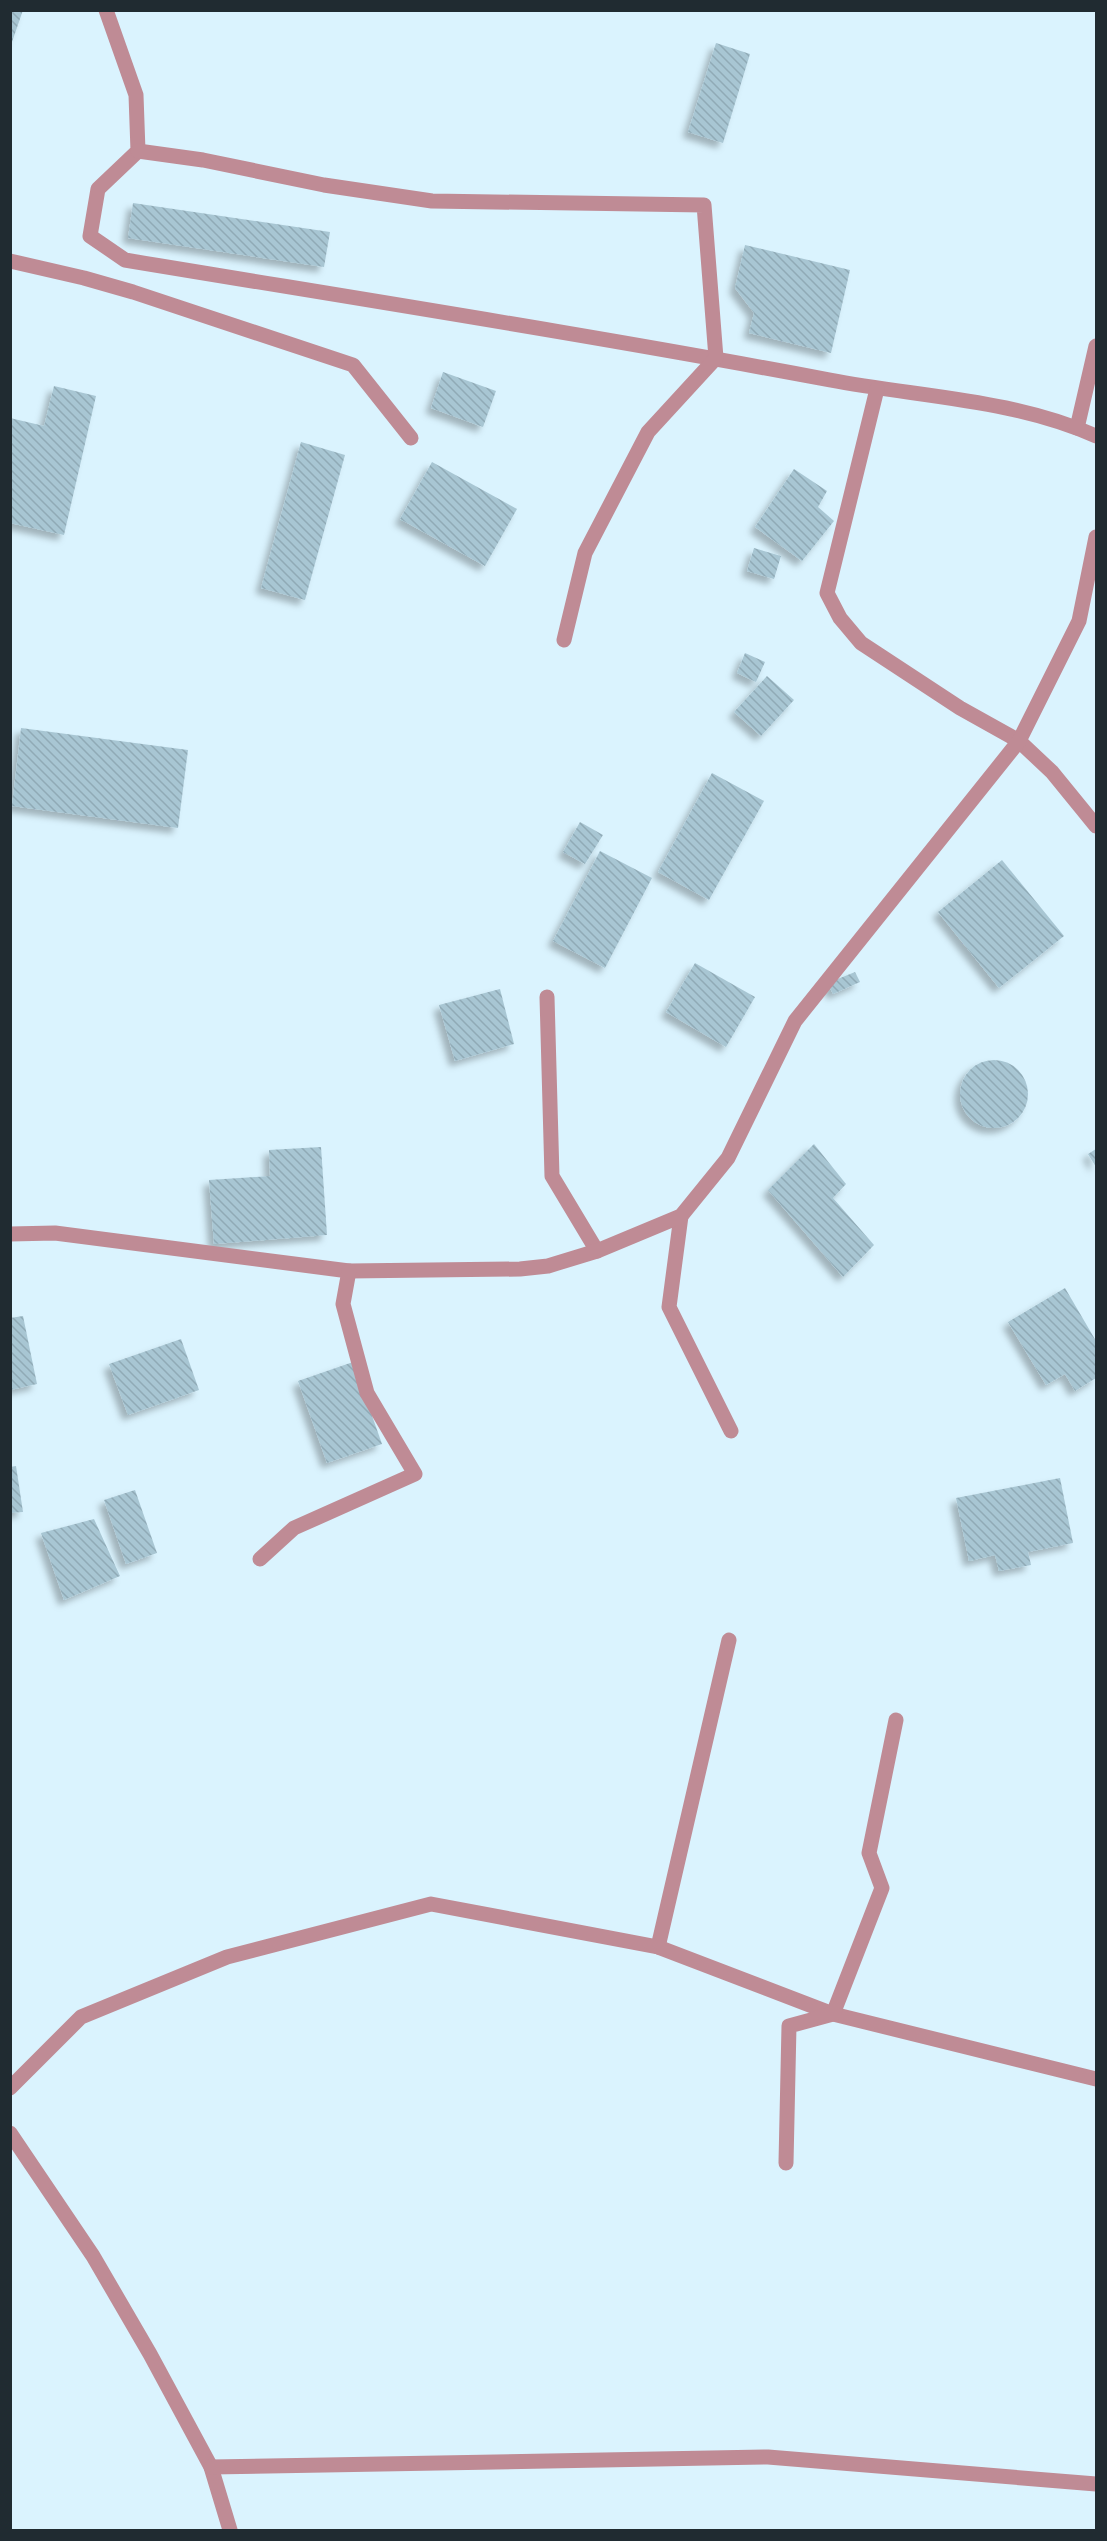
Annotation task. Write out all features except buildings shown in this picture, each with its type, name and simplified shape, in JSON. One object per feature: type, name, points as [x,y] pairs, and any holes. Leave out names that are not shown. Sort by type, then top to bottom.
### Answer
[{"type":"street","points":[[106,10],[136,94],[138,151],[98,189],[90,236],[125,260],[716,358],[877,389],[1012,408],[1096,436]]},
{"type":"street","points":[[138,151],[203,160],[324,185],[432,201],[704,205],[716,358],[648,432],[585,553],[564,640]]},
{"type":"street","points":[[10,261],[133,292],[353,365],[411,438]]},
{"type":"street","points":[[1077,428],[1096,346]]},
{"type":"street","points":[[877,389],[827,593],[840,618],[861,643],[960,708],[1019,741],[1052,772],[1096,826]]},
{"type":"street","points":[[10,1234],[55,1233],[349,1271],[520,1269],[548,1266],[597,1251],[681,1216],[728,1158],[795,1021],[1019,741],[1079,621],[1096,537]]},
{"type":"street","points":[[547,997],[552,1176],[597,1251]]},
{"type":"street","points":[[681,1216],[669,1306],[732,1431]]},
{"type":"street","points":[[260,1559],[294,1528],[415,1474],[367,1393],[343,1304],[349,1271]]},
{"type":"street","points":[[658,1947],[729,1640]]},
{"type":"street","points":[[833,2014],[882,1888],[869,1853],[896,1720]]},
{"type":"street","points":[[10,2088],[81,2017],[227,1958],[431,1904],[658,1947],[833,2014],[1096,2079]]},
{"type":"street","points":[[786,2163],[789,2026],[833,2014]]},
{"type":"street","points":[[10,2133],[98,2266],[150,2354],[211,2467],[230,2530]]},
{"type":"street","points":[[211,2467],[768,2457],[1096,2484]]}]
